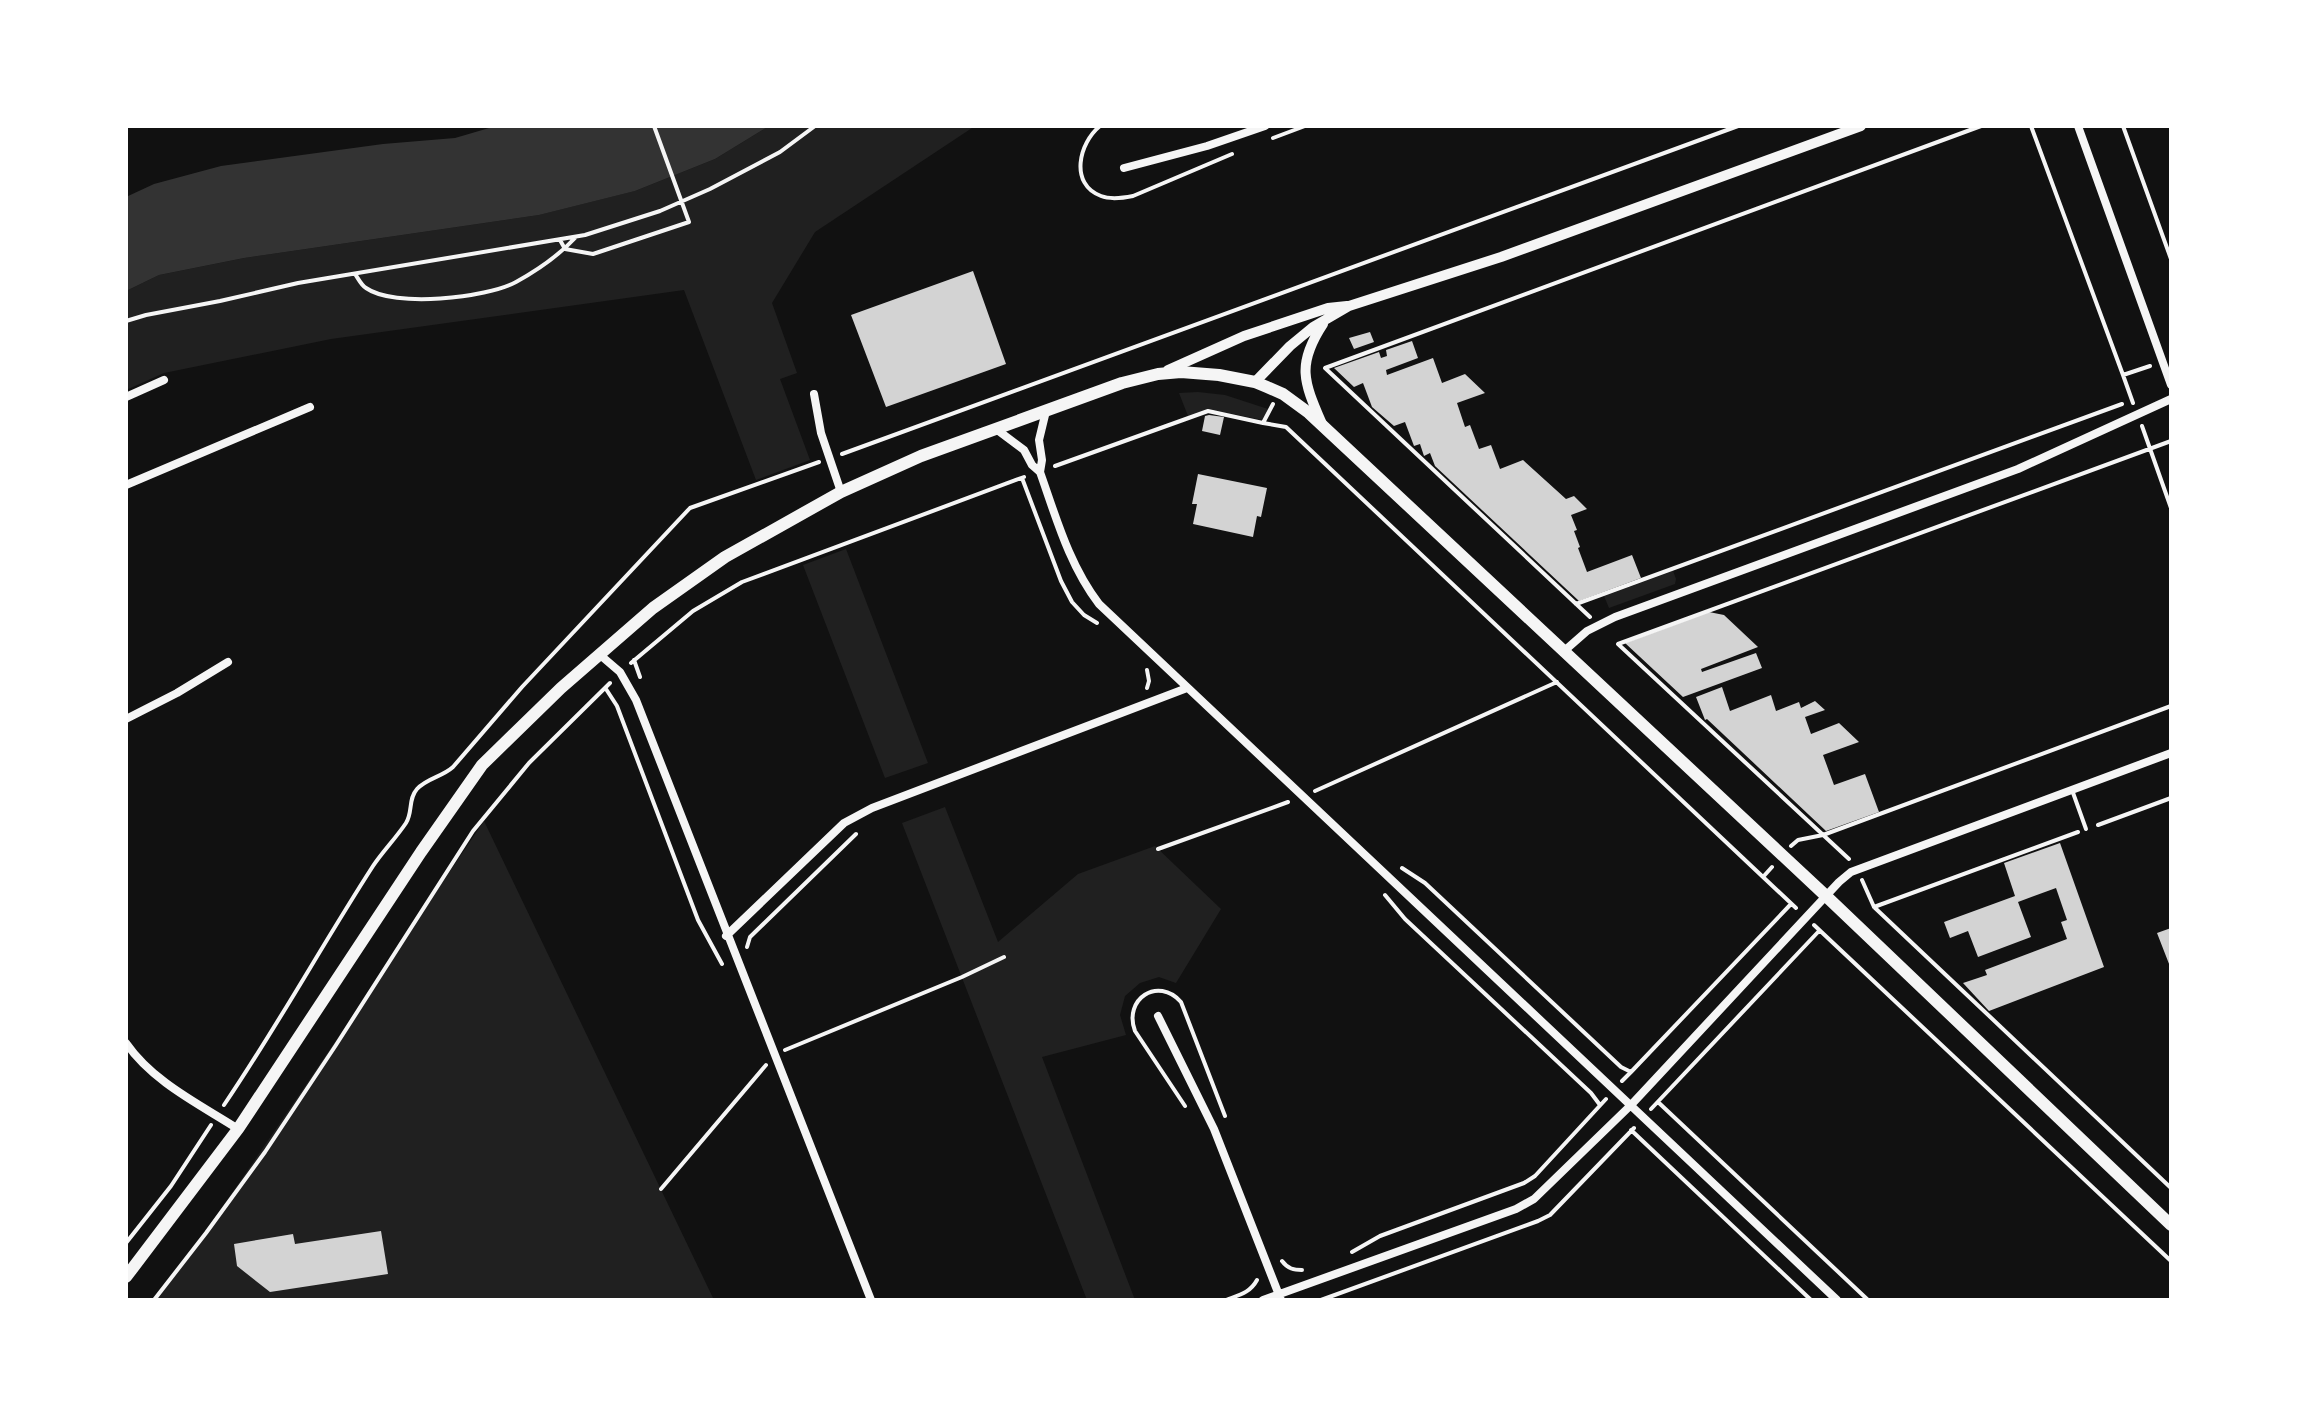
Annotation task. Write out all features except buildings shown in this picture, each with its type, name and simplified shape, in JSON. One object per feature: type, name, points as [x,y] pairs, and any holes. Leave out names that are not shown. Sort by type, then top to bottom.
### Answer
[{"type":"main road","points":[[126,1277],[238,1129],[482,765],[599,654],[653,608],[725,557],[841,492],[921,456],[1122,383],[1158,374],[1203,373],[1255,382],[1279,393],[1322,425],[1826,896],[2171,1225]]},
{"type":"street","points":[[1124,168],[1207,146],[1265,126]]},
{"type":"street","points":[[1255,382],[1277,357],[1326,319],[1349,306],[1501,257],[1861,126]]},
{"type":"street","points":[[2076,126],[2171,385]]},
{"type":"street","points":[[1158,374],[1244,336],[1328,308],[1349,306]]},
{"type":"street","points":[[1322,425],[1308,390],[1304,370],[1308,351],[1326,319]]},
{"type":"street","points":[[126,397],[164,380]]},
{"type":"street","points":[[814,394],[821,433],[841,492]]},
{"type":"street","points":[[1563,652],[1598,625],[2018,469],[2171,399]]},
{"type":"street","points":[[126,485],[310,407]]},
{"type":"street","points":[[1040,472],[1042,460],[1039,444],[1046,411]]},
{"type":"street","points":[[996,429],[1024,450],[1040,472],[1071,556],[1086,587],[1099,604],[1837,1300]]},
{"type":"street","points":[[599,654],[620,672],[636,700],[871,1300]]},
{"type":"street","points":[[126,719],[228,662]]},
{"type":"street","points":[[726,936],[844,823],[872,808],[1187,688]]},
{"type":"street","points":[[1263,1300],[1280,1297],[1516,1209],[1534,1199],[1631,1105],[1845,876],[1856,869],[2171,753]]},
{"type":"street","points":[[1158,1016],[1214,1129],[1280,1297]]},
{"type":"street","points":[[126,1043],[135,1057],[166,1083],[238,1129]]},
{"type":"lane","points":[[2072,790],[2086,829]]},
{"type":"path","points":[[565,249],[593,254],[689,222],[654,126]]},
{"type":"path","points":[[126,321],[298,283],[576,236],[660,211],[710,189],[780,152],[815,126]]},
{"type":"path","points":[[126,1243],[171,1186],[375,863],[406,822],[411,814],[410,803],[414,793],[453,767],[522,687],[690,508],[1738,126]]},
{"type":"path","points":[[1598,625],[1325,368],[1981,126]]},
{"type":"path","points":[[2031,126],[2171,508]]},
{"type":"path","points":[[2123,126],[2171,259]]},
{"type":"path","points":[[355,274],[365,288],[388,296],[433,299],[477,294],[514,283],[565,249],[576,236]]},
{"type":"path","points":[[560,240],[565,249]]},
{"type":"path","points":[[2123,375],[2162,361]]},
{"type":"path","points":[[1263,423],[1279,393]]},
{"type":"path","points":[[1576,604],[2132,400]]},
{"type":"path","points":[[1049,458],[1053,467],[1208,411],[1286,427],[2171,1261]]},
{"type":"path","points":[[2171,441],[1618,644],[1849,859],[1874,907],[2171,1188]]},
{"type":"path","points":[[154,1300],[265,1152],[473,831],[529,763],[620,672],[693,611],[742,582],[1040,472]]},
{"type":"path","points":[[1022,478],[1055,567],[1072,602],[1102,627]]},
{"type":"path","points":[[634,660],[643,684]]},
{"type":"path","points":[[1141,694],[1149,681],[1146,666]]},
{"type":"path","points":[[1304,796],[1557,682]]},
{"type":"path","points":[[606,688],[617,706],[698,920],[723,967]]},
{"type":"path","points":[[1763,877],[1798,840],[1823,835],[2171,706]]},
{"type":"path","points":[[1158,849],[1290,801],[1279,791]]},
{"type":"path","points":[[1874,907],[2171,798]]},
{"type":"path","points":[[747,952],[750,937],[862,829]]},
{"type":"path","points":[[1396,865],[1425,883],[1621,1067],[1631,1072]]},
{"type":"path","points":[[1379,888],[1405,919],[1591,1093],[1600,1105]]},
{"type":"path","points":[[1349,1253],[1380,1236],[1524,1183],[1535,1176],[1791,904]]},
{"type":"path","points":[[661,1189],[775,1054],[1004,957]]},
{"type":"path","points":[[1191,1115],[1132,1023],[1132,1013],[1139,999],[1155,991],[1174,994],[1181,1002],[1227,1122]]},
{"type":"path","points":[[764,1067],[770,1082]]},
{"type":"path","points":[[1658,1102],[1868,1300]]},
{"type":"path","points":[[1631,1130],[1811,1300]]},
{"type":"path","points":[[1279,1257],[1294,1270],[1313,1267]]},
{"type":"path","points":[[1226,1300],[1252,1288],[1258,1273]]},
{"type":"shaded area","points":[[496,126],[769,126],[715,159],[635,191],[539,215],[244,258],[159,275],[126,291],[126,197],[154,184],[221,166],[383,144],[455,138]]},
{"type":"shaded area","points":[[769,126],[975,126],[815,232],[772,303],[797,373],[780,379],[810,460],[756,480],[684,290],[331,339],[164,373],[126,390],[126,291],[159,275],[244,258],[539,215],[635,191],[715,159]]},
{"type":"shaded area","points":[[1179,393],[1225,395],[1268,409],[1263,420],[1207,409],[1188,416]]},
{"type":"shaded area","points":[[846,549],[928,763],[885,778],[803,565]]},
{"type":"shaded area","points":[[1673,571],[1675,584],[1609,608],[1604,596]]},
{"type":"shaded area","points":[[945,807],[998,942],[1078,874],[1155,846],[1221,909],[1176,983],[1159,977],[1140,983],[1125,996],[1120,1015],[1126,1035],[1042,1057],[1135,1300],[1087,1300],[902,823]]},
{"type":"shaded area","points":[[484,821],[714,1300],[157,1300],[281,1122]]}]
